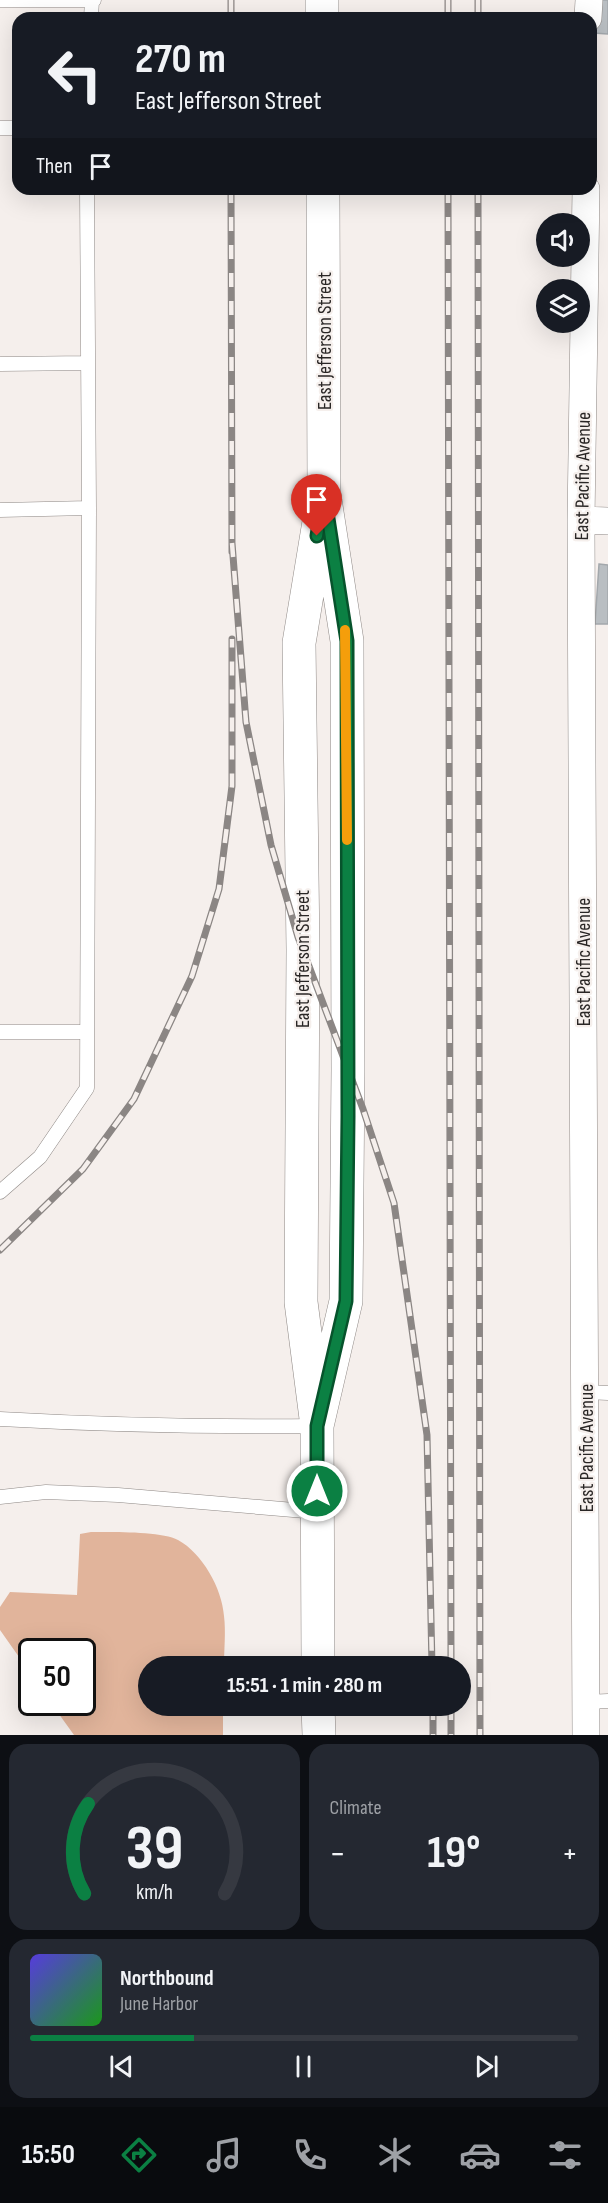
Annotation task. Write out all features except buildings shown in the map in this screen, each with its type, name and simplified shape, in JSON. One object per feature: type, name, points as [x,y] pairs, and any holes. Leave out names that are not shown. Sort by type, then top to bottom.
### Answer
[{"type":"main road","name":"East Jefferson Street","points":[[317,1426],[346,1301],[348,1082],[347,641],[324,493],[323,195]]},
{"type":"main road","name":"East Jefferson Street","points":[[318,1656],[317,1426],[301,1302],[303,950],[299,643],[324,493]]},
{"type":"main road","points":[[318,1716],[319,1735]]},
{"type":"street","name":"East Pacific Avenue","points":[[586,195],[580,520],[597,1393],[597,1701],[586,1735]]},
{"type":"street","points":[[580,520],[608,521]]},
{"type":"lane","points":[[0,0],[93,0]]},
{"type":"lane","points":[[0,1191],[40,1157],[87,1088],[89,508],[87,195]]},
{"type":"lane","points":[[0,364],[88,363]]},
{"type":"lane","points":[[0,510],[89,508]]},
{"type":"lane","points":[[0,1032],[87,1032]]},
{"type":"lane","points":[[0,1419],[162,1425],[317,1426]]},
{"type":"lane","points":[[0,1497],[46,1492],[118,1495],[317,1512]]},
{"type":"shaded area","points":[[91,1532],[136,1533],[170,1537],[187,1546],[203,1562],[215,1583],[222,1605],[225,1628],[224,1656],[138,1656],[138,1716],[223,1716],[223,1735],[74,1735],[60,1716],[96,1716],[96,1638],[18,1638],[18,1656],[0,1630],[0,1607],[10,1592],[77,1595],[80,1534]]},
{"type":"railway","points":[[231,0],[231,12]]},
{"type":"railway","points":[[448,0],[448,12]]},
{"type":"railway","points":[[478,0],[478,12]]},
{"type":"railway","points":[[231,195],[232,552]]},
{"type":"railway","points":[[448,195],[451,1656]]},
{"type":"railway","points":[[478,195],[480,1735]]},
{"type":"railway","points":[[232,543],[246,722],[271,845],[298,937],[363,1109],[394,1203],[427,1435],[432,1656]]},
{"type":"railway","points":[[0,1250],[83,1169],[134,1099],[192,976],[219,889],[232,786],[232,639]]},
{"type":"railway","points":[[433,1716],[433,1735]]},
{"type":"railway","points":[[451,1716],[451,1735]]},
{"type":"slow traffic","points":[[345,630],[347,641],[347,840]]},
{"type":"route","points":[[317,536],[324,493],[347,641],[348,1116],[346,1301],[317,1426],[317,1491]]}]
